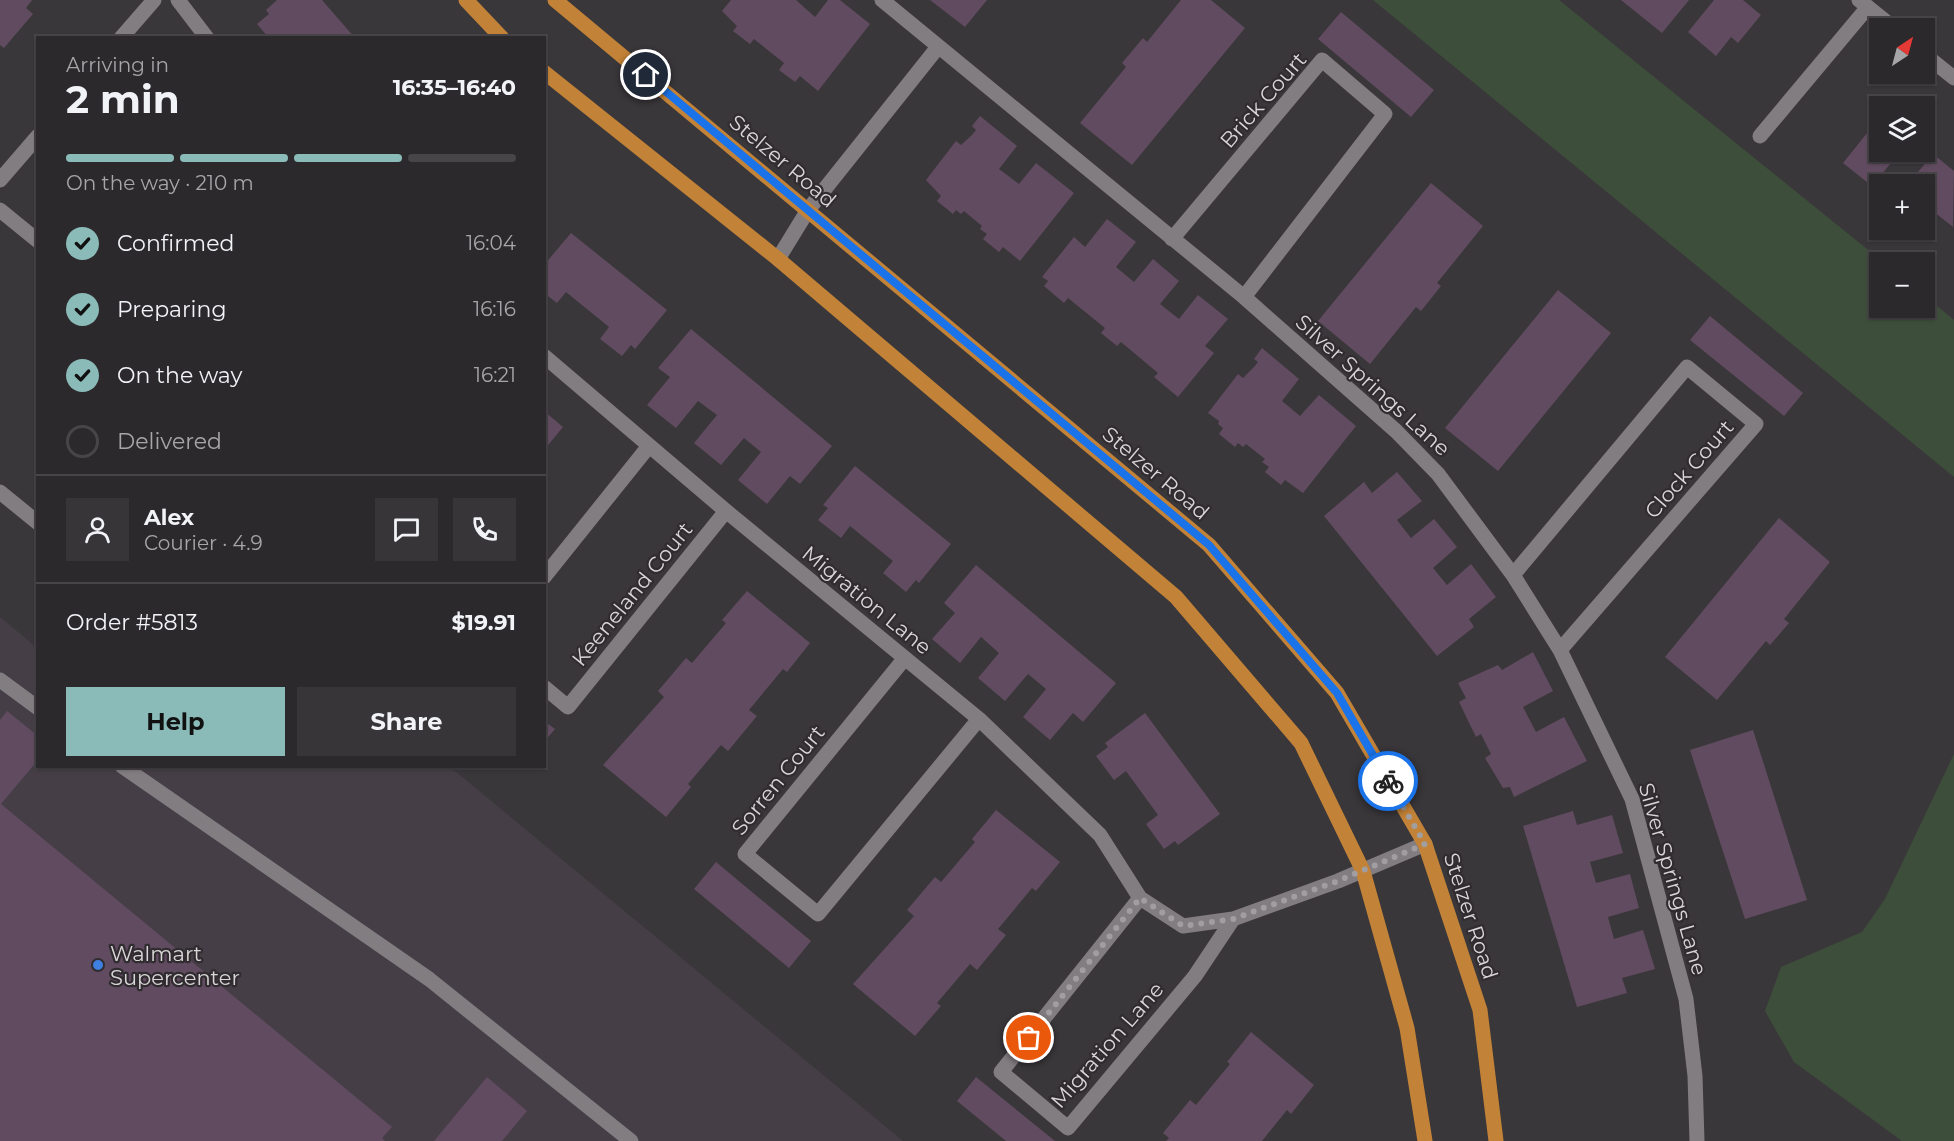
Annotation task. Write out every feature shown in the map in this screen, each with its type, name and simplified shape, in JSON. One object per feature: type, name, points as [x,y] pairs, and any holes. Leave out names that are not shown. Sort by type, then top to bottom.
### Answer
[{"type":"main road","points":[[466,0],[500,36]]},
{"type":"main road","name":"Stelzer Road","points":[[555,0],[1209,545],[1337,693],[1425,844],[1480,1010],[1496,1141]]},
{"type":"main road","points":[[546,74],[778,259],[1176,597],[1301,743],[1363,871],[1407,1028],[1425,1141]]},
{"type":"street","points":[[123,36],[154,0]]},
{"type":"street","points":[[178,0],[205,36]]},
{"type":"street","name":"Silver Springs Lane","points":[[882,0],[1244,297],[1404,438],[1438,474],[1514,575],[1560,650],[1635,810],[1686,999],[1695,1076],[1697,1141]]},
{"type":"street","points":[[1760,136],[1864,4],[1882,18]]},
{"type":"street","points":[[778,259],[808,210],[938,47]]},
{"type":"street","name":"Brick Court","points":[[1172,239],[1322,60],[1385,114],[1244,297]]},
{"type":"street","points":[[1935,63],[1954,78]]},
{"type":"street","points":[[0,180],[36,138]]},
{"type":"street","points":[[0,210],[36,239]]},
{"type":"street","name":"Migration Lane","points":[[546,358],[726,511],[979,719],[1100,836],[1140,898],[1183,926],[1233,919],[1363,871],[1425,844]]},
{"type":"street","name":"Clock Court","points":[[1514,575],[1687,367],[1756,424],[1560,650]]},
{"type":"street","points":[[546,575],[649,446]]},
{"type":"street","points":[[0,492],[36,521]]},
{"type":"street","name":"Keeneland Court","points":[[546,689],[568,707],[726,511]]},
{"type":"street","name":"Sorren Court","points":[[905,658],[745,854],[818,915],[979,719]]},
{"type":"street","points":[[0,680],[36,707]]},
{"type":"street","points":[[125,768],[429,979],[631,1141]]},
{"type":"street","name":"Migration Lane","points":[[1140,898],[1001,1072],[1068,1128],[1195,976],[1233,919]]},
{"type":"shaded area","points":[[0,617],[36,647],[36,768],[451,768],[903,1141],[0,1141]]},
{"type":"green space","points":[[1373,0],[1559,0],[1871,252],[1869,318],[1935,318],[1935,304],[1954,320],[1954,477]]},
{"type":"green space","points":[[1954,754],[1954,1141],[1902,1141],[1794,1062],[1765,1011],[1781,967],[1862,932],[1885,899]]},
{"type":"building","points":[[0,0],[32,0],[26,8],[33,14],[4,48],[0,45]]},
{"type":"building","points":[[277,0],[322,0],[353,36],[267,36],[257,24],[269,14],[266,10]]},
{"type":"building","points":[[731,0],[796,0],[815,17],[828,0],[840,0],[870,24],[818,91],[800,76],[795,82],[779,70],[784,63],[754,39],[750,44],[733,31],[737,26],[722,11]]},
{"type":"building","points":[[930,0],[987,0],[965,27]]},
{"type":"building","points":[[1181,0],[1211,0],[1245,28],[1132,165],[1080,123],[1126,67],[1122,63],[1143,38],[1147,42]]},
{"type":"building","points":[[1621,0],[1689,0],[1662,33]]},
{"type":"building","points":[[1714,0],[1743,0],[1761,15],[1738,43],[1731,37],[1716,56],[1688,32]]},
{"type":"building","points":[[1341,12],[1434,90],[1411,117],[1318,39]]},
{"type":"building","points":[[980,116],[1017,146],[999,169],[1019,184],[1036,163],[1074,193],[1020,261],[1003,247],[999,252],[983,239],[987,234],[980,229],[982,226],[964,211],[961,214],[956,210],[953,214],[937,201],[941,196],[926,180],[956,141],[961,145],[972,135],[976,130],[972,126]]},
{"type":"building","points":[[1869,131],[1869,162],[1892,162],[1882,174],[1869,174],[1869,184],[1843,163]]},
{"type":"building","points":[[1935,156],[1954,171],[1953,227],[1935,213],[1935,174],[1916,174],[1926,162],[1935,162]]},
{"type":"building","points":[[1431,183],[1483,226],[1437,283],[1441,286],[1421,311],[1416,307],[1370,364],[1318,321]]},
{"type":"building","points":[[1107,219],[1136,242],[1116,267],[1134,282],[1153,259],[1179,281],[1160,304],[1179,319],[1198,295],[1228,319],[1205,346],[1214,353],[1178,397],[1154,377],[1158,373],[1121,342],[1117,346],[1101,333],[1105,328],[1068,298],[1064,303],[1044,286],[1048,281],[1042,277],[1074,237],[1085,247]]},
{"type":"building","points":[[571,233],[667,310],[635,349],[631,345],[622,356],[600,339],[609,327],[566,292],[557,303],[546,295],[546,263]]},
{"type":"building","points":[[1558,290],[1611,333],[1498,471],[1445,428]]},
{"type":"building","points":[[1710,316],[1803,393],[1784,416],[1690,340]]},
{"type":"building","points":[[691,329],[832,446],[800,484],[790,476],[767,504],[738,480],[761,452],[744,438],[721,465],[694,443],[717,415],[698,401],[676,428],[647,405],[670,377],[658,368]]},
{"type":"building","points":[[1262,348],[1299,379],[1282,401],[1300,416],[1319,395],[1356,426],[1303,493],[1285,480],[1281,485],[1265,472],[1269,467],[1262,462],[1265,459],[1246,444],[1243,447],[1238,443],[1235,447],[1219,434],[1223,428],[1218,424],[1219,421],[1208,413],[1238,374],[1243,378],[1254,367],[1258,362],[1254,359]]},
{"type":"building","points":[[546,413],[563,427],[546,448]]},
{"type":"building","points":[[855,466],[951,544],[919,583],[916,580],[906,592],[883,573],[893,561],[850,526],[841,538],[818,520],[828,508],[823,505]]},
{"type":"building","points":[[1397,472],[1422,501],[1397,520],[1411,538],[1434,519],[1457,547],[1433,568],[1447,585],[1471,564],[1496,597],[1469,619],[1474,627],[1437,656],[1324,516],[1364,482],[1372,493]]},
{"type":"building","points":[[1779,518],[1830,562],[1784,619],[1789,623],[1770,645],[1766,641],[1717,700],[1665,657]]},
{"type":"building","points":[[976,565],[1116,683],[1083,722],[1073,713],[1050,740],[1023,717],[1046,689],[1028,674],[1005,701],[978,678],[999,653],[981,637],[960,663],[932,639],[955,613],[944,603]]},
{"type":"building","points":[[747,591],[810,643],[787,672],[783,669],[749,710],[757,716],[728,751],[721,745],[688,784],[691,787],[666,817],[603,765],[664,697],[658,691],[686,658],[692,663],[726,623],[722,620]]},
{"type":"building","points":[[1533,652],[1553,691],[1523,707],[1536,732],[1564,717],[1587,761],[1514,797],[1510,787],[1503,788],[1485,758],[1491,754],[1481,734],[1476,737],[1459,702],[1466,698],[1458,683],[1498,665],[1502,670]]},
{"type":"building","name":"Walmart Supercenter","points":[[7,711],[36,734],[36,762],[1,804],[392,1127],[382,1138],[385,1141],[0,1141],[0,720]]},
{"type":"building","points":[[1145,713],[1220,814],[1178,845],[1175,841],[1164,849],[1146,824],[1158,815],[1126,771],[1114,780],[1096,756],[1108,747],[1105,743]]},
{"type":"building","points":[[546,722],[555,729],[546,740]]},
{"type":"building","points":[[1753,730],[1807,900],[1745,919],[1690,750]]},
{"type":"building","points":[[996,810],[1060,862],[1036,891],[1032,888],[998,929],[1006,935],[977,970],[970,964],[937,1003],[941,1006],[915,1036],[853,984],[914,916],[907,910],[935,877],[941,882],[975,842],[972,839]]},
{"type":"building","points":[[1573,811],[1577,825],[1612,815],[1623,853],[1590,862],[1596,883],[1630,874],[1639,908],[1608,917],[1614,939],[1643,930],[1655,969],[1622,978],[1627,993],[1577,1007],[1523,826]]},
{"type":"building","points":[[716,862],[811,941],[789,968],[694,889]]},
{"type":"building","points":[[1251,1032],[1314,1085],[1291,1114],[1287,1110],[1262,1141],[1166,1141],[1169,1138],[1163,1133],[1190,1100],[1196,1105],[1230,1064],[1227,1062]]},
{"type":"building","points":[[487,1077],[527,1111],[502,1141],[434,1141]]},
{"type":"building","points":[[976,1077],[1055,1141],[1006,1141],[957,1101]]},
{"type":"way so far","points":[[1029,1038],[1140,898],[1183,926],[1233,919],[1338,881],[1425,844],[1388,781]]},
{"type":"place","name":"Walmart Supercenter","points":[[98,965]]},
{"type":"route","points":[[646,75],[1209,545],[1337,693],[1388,781]]}]
